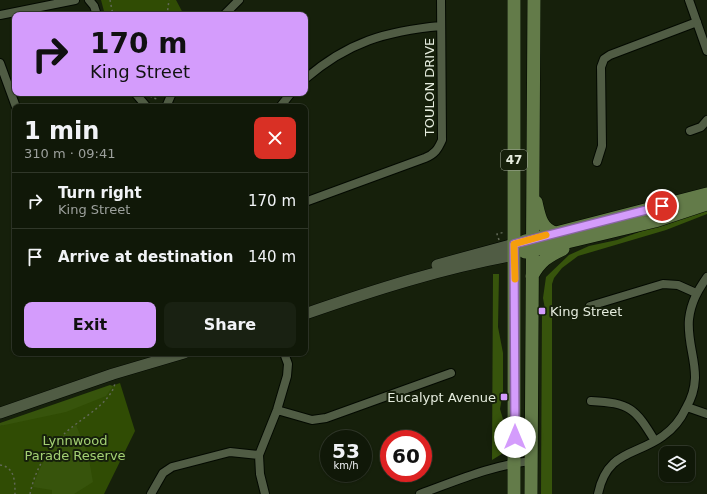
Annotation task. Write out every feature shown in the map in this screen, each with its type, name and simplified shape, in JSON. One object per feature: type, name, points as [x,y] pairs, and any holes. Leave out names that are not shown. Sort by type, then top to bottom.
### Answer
[{"type":"main road","name":"47","points":[[514,0],[514,494]]},
{"type":"main road","name":"47","points":[[531,494],[534,0]]},
{"type":"main road","points":[[532,186],[544,227],[550,232],[556,233]]},
{"type":"main road","points":[[532,245],[556,233],[707,194]]},
{"type":"main road","points":[[308,313],[369,291],[399,278],[459,258],[596,235],[655,221],[707,204]]},
{"type":"main road","points":[[532,276],[539,264],[550,255],[596,235]]},
{"type":"main road","points":[[0,414],[113,374],[171,356]]},
{"type":"street","points":[[15,12],[76,0]]},
{"type":"street","points":[[89,0],[94,6],[96,12]]},
{"type":"street","points":[[227,12],[239,0]]},
{"type":"street","name":"TOULON DRIVE","points":[[308,201],[433,155],[439,148],[442,140],[441,0]]},
{"type":"street","points":[[689,0],[697,22],[704,31],[707,51]]},
{"type":"street","points":[[0,15],[12,13]]},
{"type":"street","points":[[597,162],[602,146],[601,67],[604,59],[610,55],[697,22]]},
{"type":"street","points":[[308,76],[323,63],[358,43],[390,33],[441,26]]},
{"type":"street","points":[[0,63],[12,96]]},
{"type":"street","points":[[138,96],[144,104]]},
{"type":"street","points":[[282,104],[289,96]]},
{"type":"street","points":[[690,131],[700,127],[707,120]]},
{"type":"street","points":[[598,494],[606,473],[618,459],[655,441],[672,428],[687,406],[694,386],[696,371],[690,337],[689,319],[696,293],[707,277]]},
{"type":"street","points":[[590,306],[663,284],[678,285],[696,293]]},
{"type":"street","points":[[265,494],[260,474],[260,455],[276,410],[288,369],[285,356]]},
{"type":"street","points":[[276,410],[312,420],[326,418],[451,373]]},
{"type":"street","points":[[591,401],[619,404],[629,408],[642,420],[655,441]]},
{"type":"street","points":[[687,406],[707,414]]},
{"type":"street","points":[[150,494],[163,473],[172,467],[230,452],[260,455]]},
{"type":"street","points":[[420,494],[491,468],[531,461]]},
{"type":"path","points":[[110,0],[112,12]]},
{"type":"path","points":[[167,12],[169,0]]},
{"type":"path","points":[[150,96],[157,99]]},
{"type":"path","points":[[30,494],[34,476],[42,459],[64,433],[94,411],[107,397],[115,385],[113,374]]},
{"type":"path","points":[[0,465],[5,466],[12,473],[15,480],[15,494]]},
{"type":"green space","points":[[101,0],[176,0],[182,12],[104,12]]},
{"type":"green space","points":[[707,208],[707,214],[666,230],[578,256],[562,268],[554,278],[552,284],[552,494],[541,494],[542,309],[545,309],[543,298],[546,277],[569,255],[589,246],[617,240]]},
{"type":"green space","points":[[493,274],[499,274],[498,327],[503,353],[503,391],[500,409],[505,426],[505,452],[492,460]]},
{"type":"green space","name":"Lynnwood Parade Reserve","points":[[120,383],[135,431],[104,494],[0,494],[0,426]]},
{"type":"green space","points":[[110,385],[113,386],[106,396],[66,412],[0,426],[0,423]]},
{"type":"green space","points":[[76,425],[88,454],[93,482],[74,494],[52,494],[52,490],[33,487],[44,460],[49,452],[68,431]]},
{"type":"slow traffic","points":[[515,279],[514,244],[546,235]]},
{"type":"place","name":"King Street","points":[[542,311]]},
{"type":"place","name":"Eucalypt Avenue","points":[[504,397]]},
{"type":"route","points":[[515,437],[514,244],[662,206]]}]
